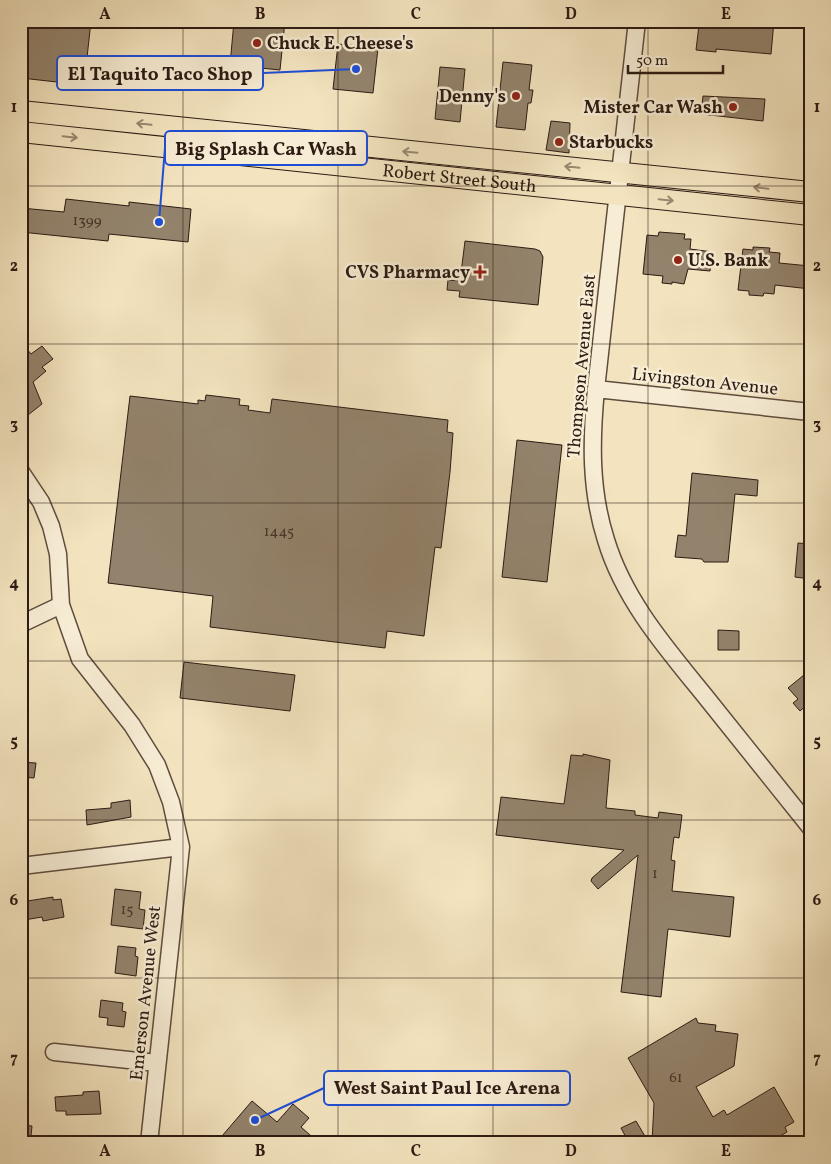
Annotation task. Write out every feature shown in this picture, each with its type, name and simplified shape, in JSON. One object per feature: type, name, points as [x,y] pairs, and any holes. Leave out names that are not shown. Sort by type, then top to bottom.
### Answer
[{"type":"main road","name":"Robert Street South","points":[[21,111],[278,139],[810,192]]},
{"type":"main road","name":"Robert Street South","points":[[21,132],[810,215]]},
{"type":"main road","points":[[258,157],[262,148],[278,139]]},
{"type":"street","name":"Thompson Avenue East","points":[[637,21],[591,442],[594,489],[606,540],[623,584],[651,629],[810,827]]},
{"type":"street","name":"Livingston Avenue","points":[[596,389],[810,412]]},
{"type":"street","name":"Emerson Avenue West","points":[[21,472],[41,502],[51,526],[58,554],[61,605],[80,659],[132,725],[157,765],[171,802],[181,847],[149,1143]]},
{"type":"street","points":[[21,624],[61,605]]},
{"type":"street","points":[[21,866],[181,847]]},
{"type":"street","points":[[54,1052],[157,1064]]},
{"type":"building","points":[[21,21],[91,21],[84,85],[21,78]]},
{"type":"building","name":"Chuck E. Cheese's","points":[[234,21],[285,21],[280,70],[230,65]]},
{"type":"building","points":[[708,21],[774,21],[771,54],[716,49],[716,52],[696,50],[699,25],[708,26]]},
{"type":"building","points":[[338,44],[378,48],[373,93],[333,89]]},
{"type":"building","name":"Denny's","points":[[503,62],[532,65],[529,90],[533,90],[531,103],[528,103],[525,130],[496,127]]},
{"type":"building","points":[[440,67],[465,69],[460,122],[435,119]]},
{"type":"building","name":"Mister Car Wash","points":[[703,96],[765,99],[763,121],[701,114]]},
{"type":"building","name":"Starbucks","points":[[551,121],[570,123],[569,153],[546,150]]},
{"type":"building","points":[[66,199],[129,206],[129,202],[191,209],[188,242],[109,234],[108,241],[21,232],[21,208],[64,212]]},
{"type":"building","name":"U.S. Bank","points":[[659,232],[685,234],[684,239],[691,239],[690,249],[713,252],[710,271],[688,269],[684,284],[662,283],[663,276],[643,274],[647,235],[658,236]]},
{"type":"building","name":"CVS Pharmacy","points":[[465,241],[540,251],[543,257],[538,305],[459,297],[460,291],[447,290],[448,280],[460,281]]},
{"type":"building","points":[[753,247],[770,248],[769,252],[780,253],[779,263],[810,266],[810,289],[775,285],[774,294],[764,293],[763,296],[749,295],[749,291],[738,290],[743,249],[753,250]]},
{"type":"building","points":[[21,342],[31,354],[42,346],[53,359],[42,367],[46,371],[33,382],[42,404],[28,415],[21,406]]},
{"type":"building","points":[[206,395],[240,399],[239,405],[249,406],[248,410],[270,413],[272,399],[448,420],[447,432],[453,433],[450,472],[441,548],[435,547],[424,636],[387,631],[385,648],[210,627],[213,596],[108,583],[130,396],[198,404],[198,400],[205,401]]},
{"type":"building","points":[[517,440],[562,445],[547,582],[502,577]]},
{"type":"building","points":[[692,473],[758,480],[757,496],[735,494],[728,562],[704,562],[702,559],[675,557],[678,535],[686,536]]},
{"type":"building","points":[[798,543],[810,544],[810,579],[795,577]]},
{"type":"building","points":[[718,630],[739,631],[739,650],[718,650]]},
{"type":"building","points":[[184,662],[295,675],[290,711],[180,698]]},
{"type":"building","points":[[810,670],[810,702],[800,711],[793,703],[798,699],[788,688]]},
{"type":"building","points":[[583,754],[610,760],[606,808],[635,811],[635,815],[658,818],[659,812],[682,815],[679,838],[674,837],[671,860],[675,861],[672,891],[734,897],[730,937],[668,929],[661,997],[621,992],[638,855],[598,889],[591,881],[592,878],[624,850],[496,835],[501,797],[564,804],[571,755],[583,756]]},
{"type":"building","points":[[21,762],[36,763],[34,778],[21,777]]},
{"type":"building","points":[[130,800],[131,817],[87,825],[86,810],[111,808],[111,803]]},
{"type":"building","points":[[115,889],[141,892],[139,909],[145,910],[143,929],[111,925]]},
{"type":"building","points":[[53,897],[53,900],[61,899],[64,917],[43,921],[42,917],[24,920],[21,902]]},
{"type":"building","points":[[118,946],[136,948],[135,956],[138,957],[136,976],[115,973]]},
{"type":"building","points":[[101,1000],[123,1003],[122,1011],[126,1012],[124,1027],[107,1025],[108,1018],[99,1017]]},
{"type":"building","points":[[696,1018],[698,1023],[716,1025],[715,1031],[738,1034],[734,1066],[696,1087],[713,1117],[724,1110],[727,1115],[774,1087],[794,1122],[785,1127],[787,1132],[768,1143],[765,1137],[755,1143],[652,1143],[654,1103],[628,1058]]},
{"type":"building","points":[[99,1091],[101,1114],[66,1115],[66,1111],[56,1111],[55,1097],[83,1095],[83,1092]]},
{"type":"building","points":[[252,1101],[277,1122],[293,1104],[309,1118],[301,1127],[319,1143],[216,1143]]},
{"type":"building","points":[[636,1121],[649,1143],[629,1143],[621,1128]]},
{"type":"building","points":[[21,1125],[32,1126],[31,1136],[21,1135]]},
{"type":"place","name":"Chuck E. Cheese's","points":[[257,43]]},
{"type":"place","name":"El Taquito Taco Shop","points":[[356,69]]},
{"type":"place","name":"Denny's","points":[[516,96]]},
{"type":"place","name":"Mister Car Wash","points":[[733,107]]},
{"type":"place","name":"Starbucks","points":[[559,142]]},
{"type":"place","name":"Big Splash Car Wash","points":[[159,222]]},
{"type":"place","name":"U.S. Bank","points":[[678,260]]},
{"type":"place","name":"CVS Pharmacy","points":[[480,272]]},
{"type":"place","name":"West Saint Paul Ice Arena","points":[[255,1120]]}]
